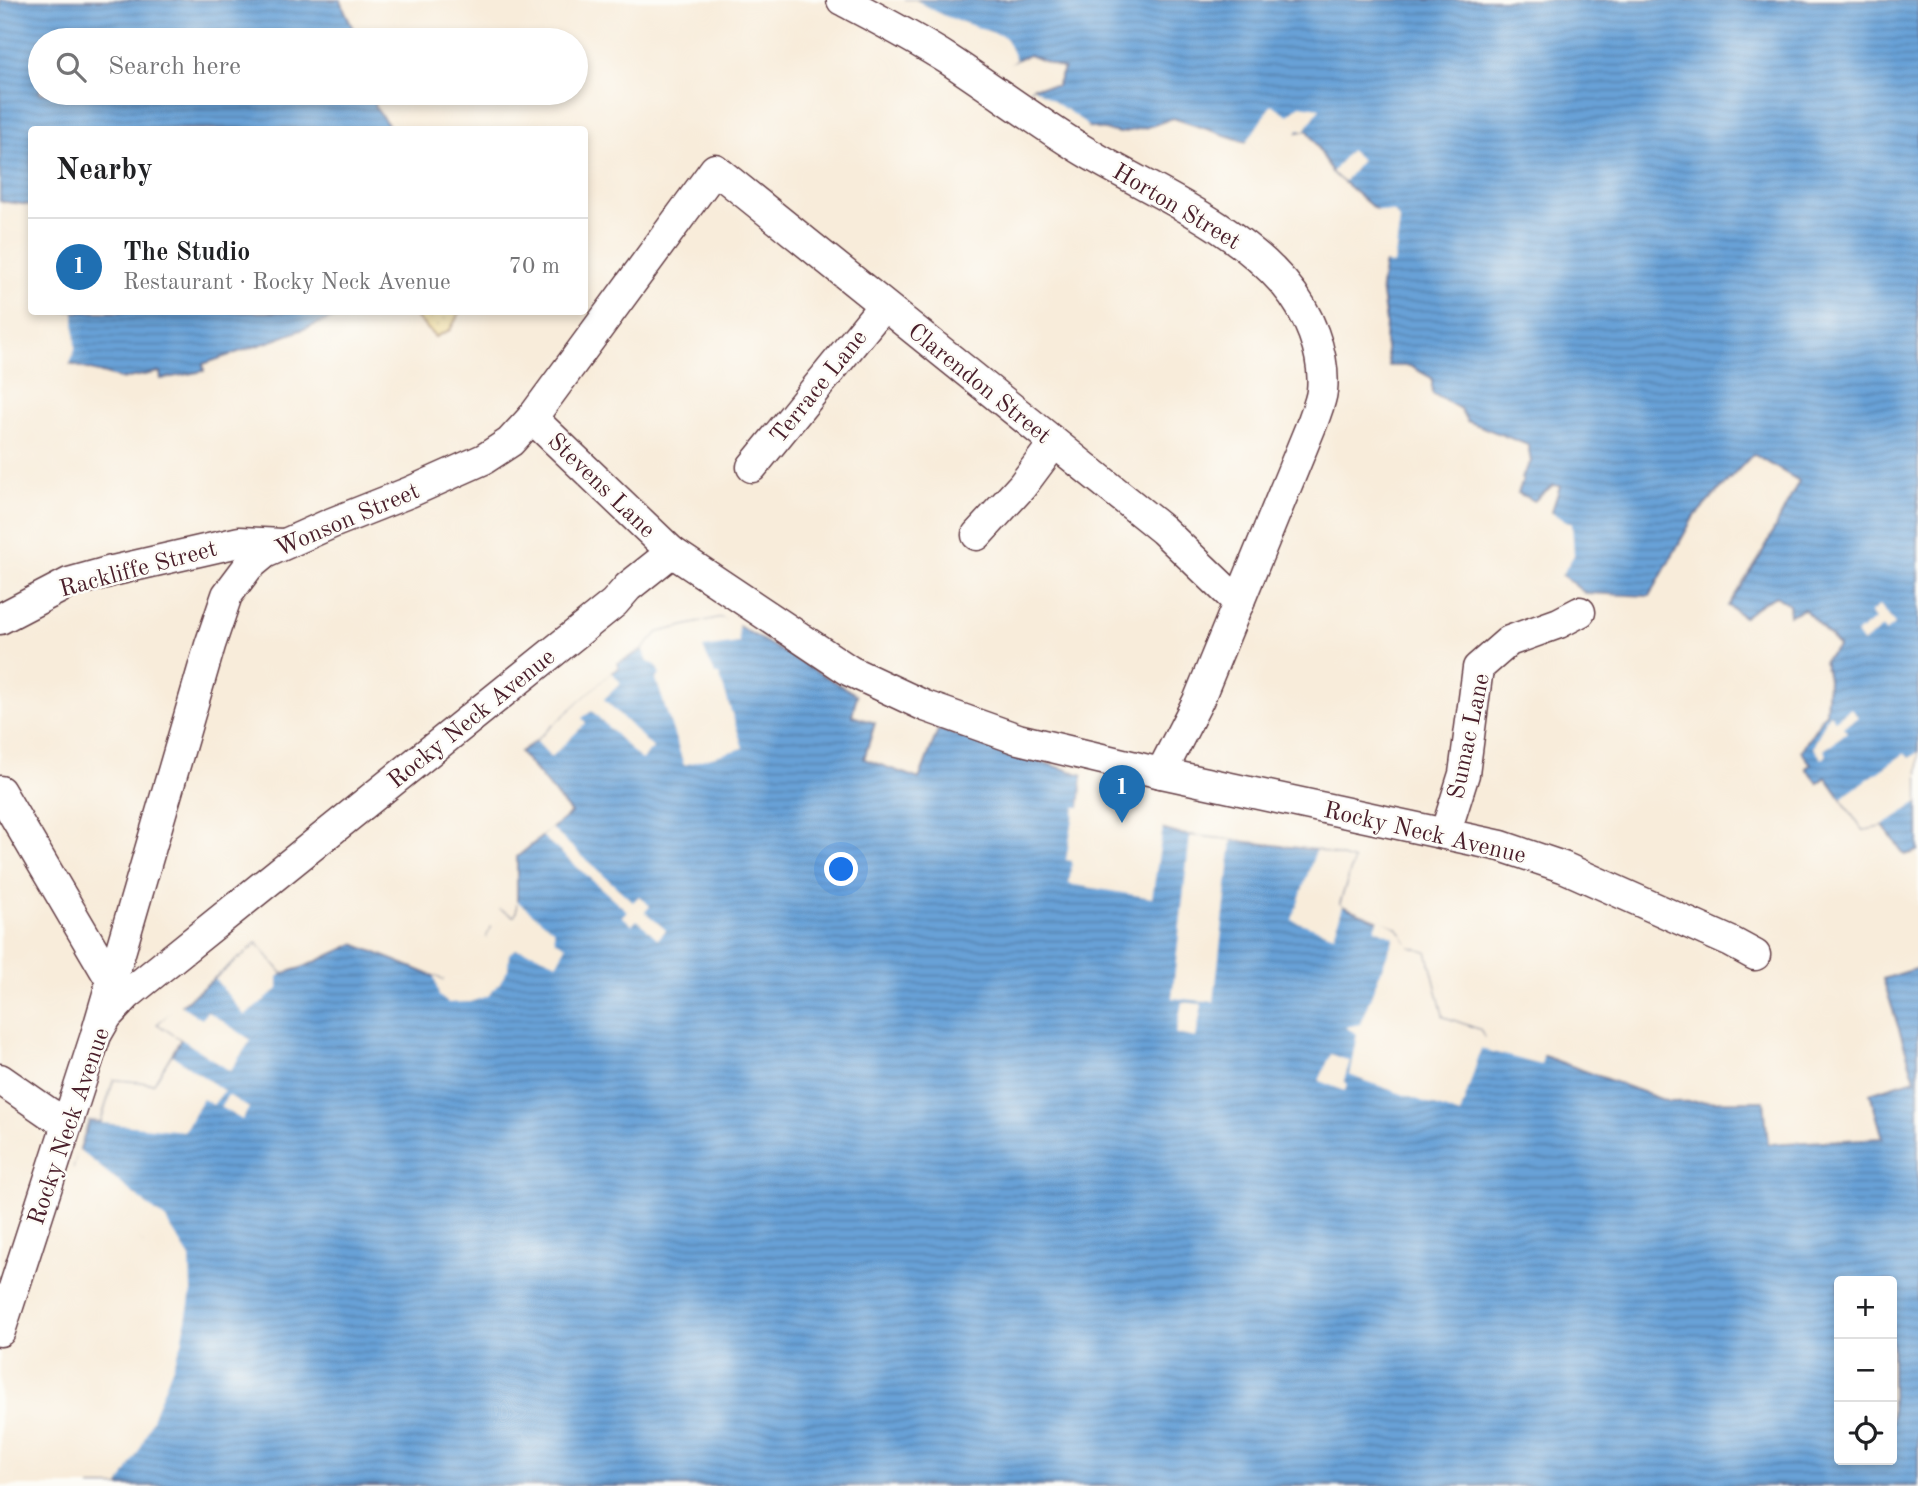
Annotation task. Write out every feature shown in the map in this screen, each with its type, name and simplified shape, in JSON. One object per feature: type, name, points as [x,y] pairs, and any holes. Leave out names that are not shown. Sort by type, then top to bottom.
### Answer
[{"type":"street","name":"Horton Street","points":[[842,0],[946,59],[1081,148],[1215,225],[1250,249],[1285,284],[1315,338],[1321,366],[1322,391],[1313,421],[1239,603]]},
{"type":"street","name":"Clarendon Street","points":[[715,169],[1163,530],[1239,603]]},
{"type":"street","name":"Wonson Street","points":[[96,1035],[227,595],[248,566],[283,544],[484,459],[510,442],[532,418],[715,169]]},
{"type":"street","name":"Terrace Lane","points":[[752,467],[883,306]]},
{"type":"street","name":"Stevens Lane","points":[[532,418],[672,551]]},
{"type":"street","points":[[977,535],[1022,486],[1054,443]]},
{"type":"street","name":"Rackliffe Street","points":[[0,619],[69,583],[101,574],[239,542],[283,544]]},
{"type":"street","name":"Rocky Neck Avenue","points":[[0,1331],[96,1035],[107,1016],[127,995],[614,603],[628,587],[672,551],[850,671],[925,706],[1018,739],[1161,773],[1501,846],[1563,867],[1755,954]]},
{"type":"street","points":[[1161,773],[1199,699],[1239,603]]},
{"type":"street","name":"Sumac Lane","points":[[1445,834],[1464,774],[1478,668],[1509,641],[1559,623],[1580,612]]},
{"type":"street","points":[[0,791],[112,982]]},
{"type":"street","points":[[0,1079],[49,1113],[68,1122]]},
{"type":"sand","points":[[416,315],[458,315],[450,330],[435,337]]},
{"type":"water","points":[[0,0],[340,0],[353,28],[28,28],[28,105],[375,105],[389,126],[28,126],[28,205],[0,201]]},
{"type":"water","points":[[904,0],[1918,0],[1918,851],[1905,855],[1883,826],[1863,830],[1826,777],[1818,783],[1806,768],[1811,764],[1801,751],[1826,712],[1828,679],[1824,660],[1839,646],[1804,609],[1790,615],[1789,605],[1776,596],[1744,617],[1728,606],[1760,557],[1799,481],[1753,454],[1693,518],[1650,596],[1585,593],[1562,575],[1552,511],[1560,486],[1553,485],[1534,501],[1518,493],[1523,480],[1521,478],[1531,462],[1528,445],[1467,421],[1460,409],[1432,393],[1432,378],[1410,366],[1389,366],[1381,287],[1391,223],[1332,172],[1308,130],[1246,142],[1173,118],[1120,133],[1088,127],[1028,93],[1033,87],[1057,86],[1064,69],[1029,55],[1008,63],[956,28]]},
{"type":"water","points":[[63,315],[341,315],[203,364],[204,371],[161,379],[160,372],[122,379],[70,364]]},
{"type":"water","points":[[719,618],[738,626],[857,695],[852,716],[875,723],[864,759],[919,779],[940,730],[1083,775],[1080,807],[1179,834],[1316,850],[1353,861],[1339,905],[1397,928],[1409,947],[1427,953],[1443,1017],[1480,1030],[1484,1039],[1544,1056],[1669,1102],[1764,1101],[1768,1144],[1883,1138],[1870,1093],[1915,1079],[1883,979],[1918,968],[1918,1486],[91,1486],[147,1328],[161,1271],[156,1255],[74,1167],[89,1121],[101,1122],[114,1080],[154,1084],[181,1039],[158,1024],[257,944],[282,974],[354,944],[443,980],[450,996],[480,983],[496,968],[495,946],[487,937],[500,910],[514,917],[517,913],[517,857],[571,813],[520,752],[618,668],[618,663],[643,650],[658,633]]},
{"type":"pier","points":[[901,0],[916,0],[942,15],[1005,37],[1016,60],[1006,66],[973,50],[954,31],[934,23]]},
{"type":"pier","points":[[1033,87],[1088,127],[1082,128],[1027,94]]},
{"type":"pier","points":[[1272,104],[1288,115],[1300,105],[1320,108],[1304,132],[1299,129],[1294,137],[1244,146]]},
{"type":"pier","points":[[1350,150],[1362,160],[1344,182],[1332,172]]},
{"type":"pier","points":[[1370,209],[1394,212],[1400,220],[1394,265],[1380,262],[1387,224]]},
{"type":"pier","points":[[60,315],[74,315],[75,349],[70,364],[67,365]]},
{"type":"pier","points":[[1550,512],[1572,524],[1574,555],[1562,575],[1558,574]]},
{"type":"pier","points":[[1880,605],[1895,624],[1885,632],[1882,628],[1863,643],[1856,634],[1875,619],[1870,613]]},
{"type":"pier","points":[[719,618],[738,622],[739,643],[703,648],[715,674],[719,674],[743,748],[684,765],[656,679],[660,675],[656,665],[648,662],[643,650],[658,633]]},
{"type":"pier","points":[[612,672],[621,683],[604,699],[653,748],[641,760],[592,711],[582,718],[586,723],[551,757],[536,741]]},
{"type":"pier","points":[[1851,708],[1858,717],[1843,727],[1847,732],[1824,750],[1827,755],[1822,759],[1813,747],[1829,713],[1835,720]]},
{"type":"pier","points":[[1918,752],[1918,802],[1883,826],[1863,830],[1841,798],[1905,753],[1909,758]]},
{"type":"pier","points":[[1083,775],[1087,776],[1083,805],[1163,827],[1152,898],[1069,884],[1072,861],[1066,860],[1075,807],[1080,807]]},
{"type":"pier","points":[[551,828],[633,902],[639,896],[650,906],[645,912],[666,930],[658,939],[637,920],[632,925],[622,916],[627,911],[542,836]]},
{"type":"pier","points":[[1190,836],[1232,840],[1214,1002],[1172,998]]},
{"type":"pier","points":[[1316,850],[1353,861],[1339,904],[1343,906],[1334,935],[1292,920]]},
{"type":"pier","points":[[517,901],[554,930],[555,940],[566,946],[557,963],[534,953],[515,949],[509,954],[508,969],[488,996],[470,1002],[448,1003],[439,996],[434,976],[448,982],[452,992],[477,980],[492,966],[491,948],[485,940],[497,908],[514,917],[517,913]]},
{"type":"pier","points":[[1379,919],[1397,928],[1410,947],[1427,953],[1443,1017],[1480,1030],[1484,1038],[1490,1037],[1544,1052],[1541,1065],[1481,1049],[1460,1115],[1349,1075],[1357,1034],[1345,1027],[1360,1024],[1394,937],[1375,929]]},
{"type":"pier","points":[[257,944],[282,974],[278,977],[278,989],[245,1016],[215,979]]},
{"type":"pier","points":[[1182,1002],[1202,1004],[1196,1038],[1176,1034]]},
{"type":"pier","points":[[179,1004],[202,1019],[207,1011],[251,1040],[230,1071],[158,1024]]},
{"type":"pier","points":[[1331,1054],[1350,1061],[1344,1081],[1347,1083],[1345,1091],[1319,1081]]},
{"type":"pier","points":[[172,1055],[224,1091],[213,1105],[203,1099],[184,1131],[101,1123],[114,1080],[154,1084]]},
{"type":"pier","points":[[228,1095],[249,1108],[242,1120],[220,1107]]},
{"type":"pier","points":[[78,1149],[166,1220],[190,1258],[191,1292],[182,1343],[141,1447],[119,1486],[88,1486],[144,1327],[158,1271],[153,1256],[144,1244],[73,1171]]},
{"type":"place","name":"The Studio","points":[[1122,823]]}]
